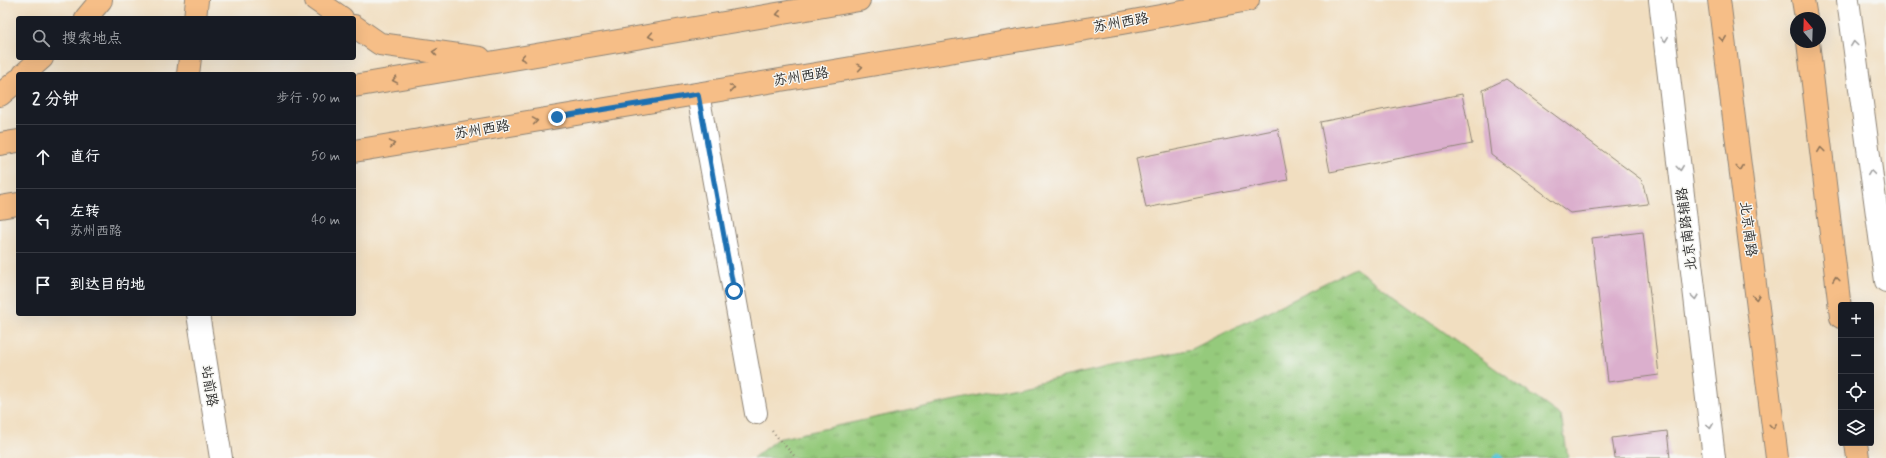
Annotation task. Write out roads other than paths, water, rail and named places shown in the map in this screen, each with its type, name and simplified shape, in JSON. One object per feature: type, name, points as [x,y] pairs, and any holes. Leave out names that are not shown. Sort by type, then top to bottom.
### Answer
[{"type":"main road","points":[[88,16],[101,0]]},
{"type":"main road","points":[[195,16],[198,0]]},
{"type":"main road","points":[[316,0],[339,16]]},
{"type":"main road","points":[[356,86],[859,0]]},
{"type":"main road","name":"苏州西路","points":[[356,151],[1122,23],[1248,0]]},
{"type":"main road","name":"北京南路","points":[[1718,0],[1777,458]]},
{"type":"main road","points":[[1803,0],[1805,12]]},
{"type":"main road","points":[[356,27],[380,44],[501,61]]},
{"type":"main road","points":[[1809,48],[1839,302]]},
{"type":"main road","points":[[26,72],[40,60]]},
{"type":"main road","points":[[188,72],[190,60]]},
{"type":"main road","points":[[0,95],[16,82]]},
{"type":"main road","points":[[0,144],[16,141]]},
{"type":"main road","points":[[0,207],[16,204]]},
{"type":"main road","points":[[1856,446],[1858,458]]},
{"type":"street","name":"北京南路辅路","points":[[1660,0],[1714,458]]},
{"type":"street","points":[[1848,0],[1886,281]]},
{"type":"street","points":[[698,94],[756,413]]},
{"type":"street","name":"站前路","points":[[198,316],[221,458]]}]
